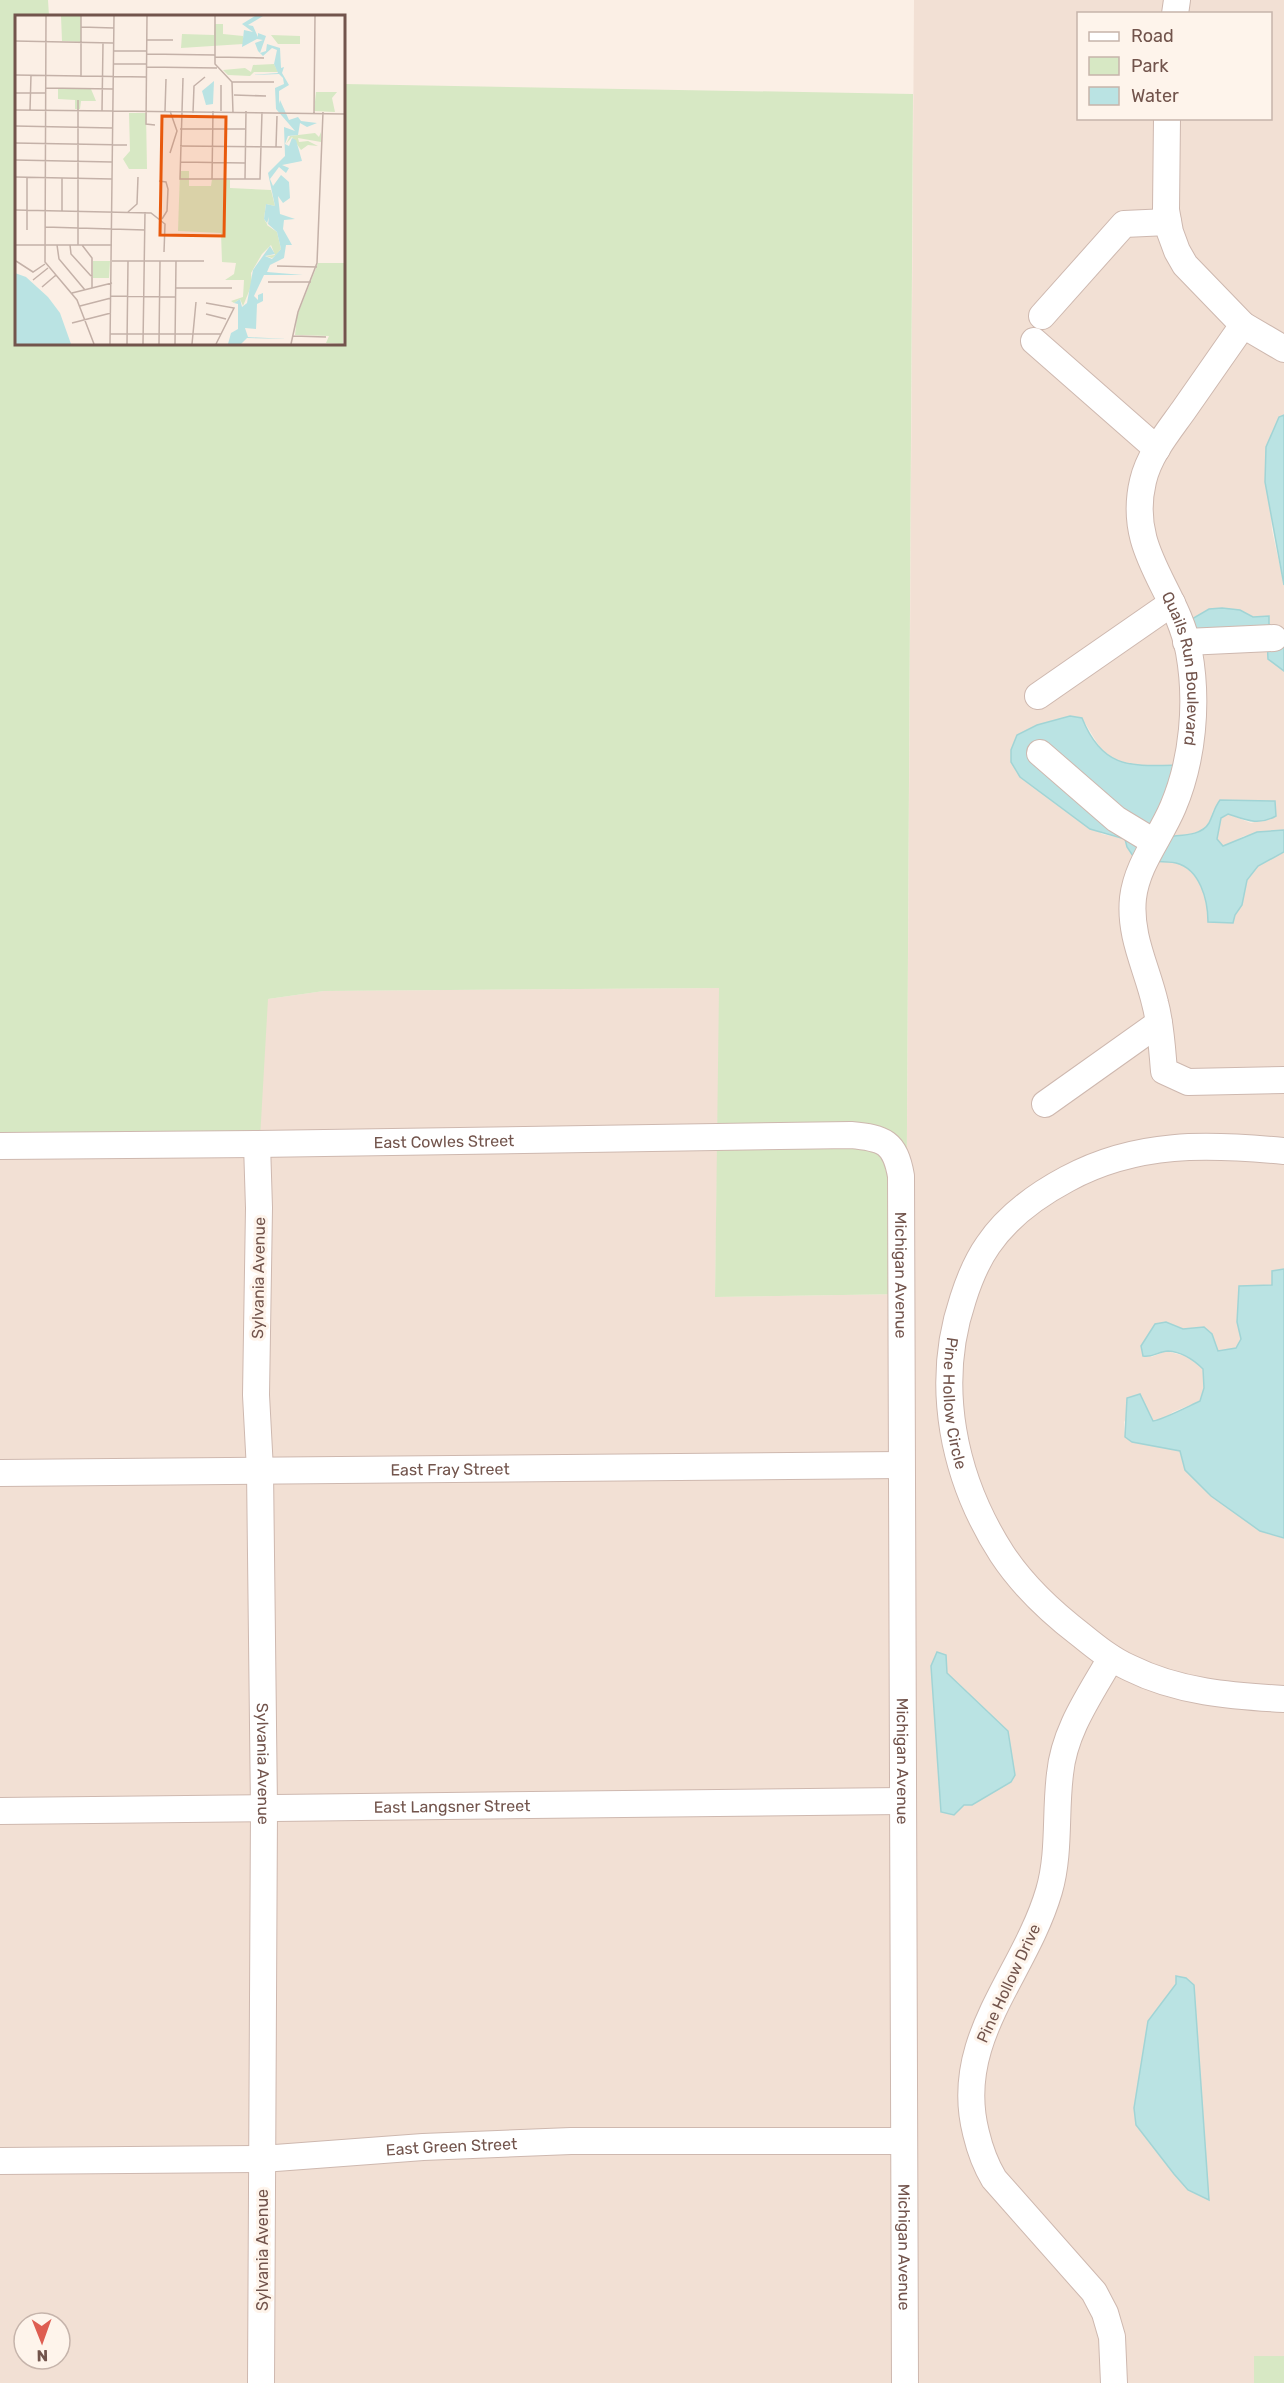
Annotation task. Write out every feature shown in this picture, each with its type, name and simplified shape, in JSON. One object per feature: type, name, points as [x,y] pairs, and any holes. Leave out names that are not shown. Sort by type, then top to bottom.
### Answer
[{"type":"street","points":[[1167,120],[1166,210],[1177,251],[1185,265],[1243,325],[1284,349]]},
{"type":"street","points":[[1042,316],[1124,224],[1168,222]]},
{"type":"street","name":"Quails Run Boulevard","points":[[1243,325],[1157,448],[1143,481],[1139,508],[1141,535],[1152,566],[1182,624],[1193,685],[1188,757],[1184,778],[1172,809],[1139,875],[1133,897],[1132,921],[1134,936],[1155,1003],[1164,1071],[1188,1082],[1284,1080]]},
{"type":"street","points":[[1034,341],[1157,448]]},
{"type":"street","points":[[1038,696],[1172,603]]},
{"type":"street","points":[[1186,642],[1274,638]]},
{"type":"street","points":[[1041,753],[1116,819],[1154,842]]},
{"type":"street","points":[[1045,1104],[1159,1023]]},
{"type":"street","name":"East Cowles Street","points":[[0,1146],[851,1135],[867,1136],[886,1142]]},
{"type":"street","name":"Michigan Avenue","points":[[886,1142],[893,1148],[901,1176],[905,2383]]},
{"type":"street","name":"Sylvania Avenue","points":[[257,1144],[259,1208],[256,1395],[260,1470],[264,1809],[261,2383]]},
{"type":"street","name":"Pine Hollow Circle","points":[[1284,1151],[1228,1146],[1178,1146],[1151,1150],[1099,1164],[1067,1179],[1034,1200],[1004,1225],[981,1256],[967,1286],[953,1337],[949,1388],[950,1419],[969,1491],[983,1522],[1003,1555],[1026,1586],[1059,1618],[1111,1658],[1149,1677],[1196,1691],[1284,1699]]},
{"type":"street","name":"East Fray Street","points":[[0,1473],[902,1465]]},
{"type":"street","name":"Pine Hollow Drive","points":[[1111,1658],[1066,1743],[1060,1773],[1056,1850],[1048,1892],[1036,1927],[976,2050],[970,2094],[972,2118],[980,2153],[987,2168],[994,2179],[1087,2283],[1105,2313],[1112,2337],[1114,2383]]},
{"type":"street","name":"East Langsner Street","points":[[0,1811],[902,1801]]},
{"type":"street","name":"East Green Street","points":[[0,2161],[262,2159],[423,2147],[536,2142],[904,2141]]},
{"type":"shaded area","points":[[914,0],[1284,0],[1284,415],[1279,417],[1266,447],[1272,530],[1284,585],[1284,633],[1281,635],[1269,624],[1268,616],[1253,617],[1240,610],[1209,609],[1185,623],[1267,639],[1284,671],[1284,830],[1244,836],[1223,847],[1217,839],[1221,818],[1228,814],[1251,823],[1276,816],[1275,801],[1213,810],[1209,824],[1197,833],[1173,836],[1163,827],[1181,765],[1152,766],[1121,763],[1111,759],[1099,746],[1082,718],[1070,716],[1037,725],[1017,735],[1011,750],[1011,762],[1020,777],[1102,834],[1125,839],[1127,847],[1137,862],[1166,861],[1189,868],[1201,886],[1208,906],[1235,915],[1242,905],[1247,880],[1258,866],[1284,852],[1284,1269],[1272,1271],[1272,1285],[1237,1322],[1241,1339],[1236,1348],[1218,1351],[1212,1334],[1204,1327],[1183,1329],[1166,1322],[1151,1357],[1166,1351],[1193,1358],[1203,1369],[1204,1388],[1200,1401],[1173,1412],[1161,1421],[1153,1421],[1140,1395],[1124,1422],[1125,1437],[1133,1442],[1180,1451],[1185,1470],[1260,1531],[1284,1538],[1284,2383],[0,2383],[0,1140],[268,999],[324,991],[720,988],[715,1297],[906,1294]],"holes":[[[938,1652],[946,1656],[947,1673],[1008,1731],[941,1813],[931,1666]],[[1176,1984],[1188,2190],[1136,2125],[1134,2108],[1149,2021]]]},
{"type":"green space","points":[[0,0],[48,0],[49,15],[15,15],[15,345],[345,345],[345,84],[913,94],[906,1294],[715,1297],[719,988],[324,991],[268,999],[260,1139],[0,1140]]},
{"type":"green space","points":[[1254,2356],[1284,2356],[1284,2383],[1254,2383]]},
{"type":"water","points":[[1284,415],[1284,585],[1265,482],[1266,447],[1279,417]]},
{"type":"water","points":[[1209,609],[1240,610],[1253,617],[1269,616],[1269,624],[1281,635],[1284,633],[1284,671],[1268,659],[1267,639],[1194,645],[1185,623]]},
{"type":"water","points":[[1070,716],[1082,718],[1090,735],[1109,756],[1133,764],[1181,765],[1163,827],[1173,836],[1193,834],[1206,827],[1220,800],[1275,801],[1276,816],[1270,819],[1252,821],[1228,814],[1221,818],[1217,839],[1223,846],[1257,832],[1284,830],[1284,852],[1258,866],[1247,880],[1242,905],[1233,923],[1208,922],[1201,886],[1184,866],[1166,862],[1137,862],[1127,847],[1125,839],[1090,829],[1020,777],[1011,762],[1011,750],[1017,735],[1037,725]]},
{"type":"water","points":[[1284,1269],[1284,1538],[1260,1531],[1211,1496],[1185,1470],[1180,1451],[1132,1442],[1125,1437],[1127,1398],[1140,1394],[1153,1421],[1200,1401],[1204,1388],[1203,1369],[1187,1357],[1168,1351],[1143,1356],[1141,1346],[1155,1324],[1166,1322],[1183,1329],[1204,1327],[1212,1334],[1218,1351],[1236,1348],[1241,1339],[1237,1322],[1239,1286],[1272,1285],[1272,1271]]},
{"type":"water","points":[[937,1652],[946,1655],[947,1673],[1008,1731],[1015,1775],[1011,1782],[972,1805],[964,1805],[954,1815],[941,1812],[931,1666]]},
{"type":"water","points":[[1176,1976],[1186,1978],[1194,1985],[1209,2200],[1188,2190],[1136,2125],[1134,2108],[1148,2021],[1176,1984]]}]
